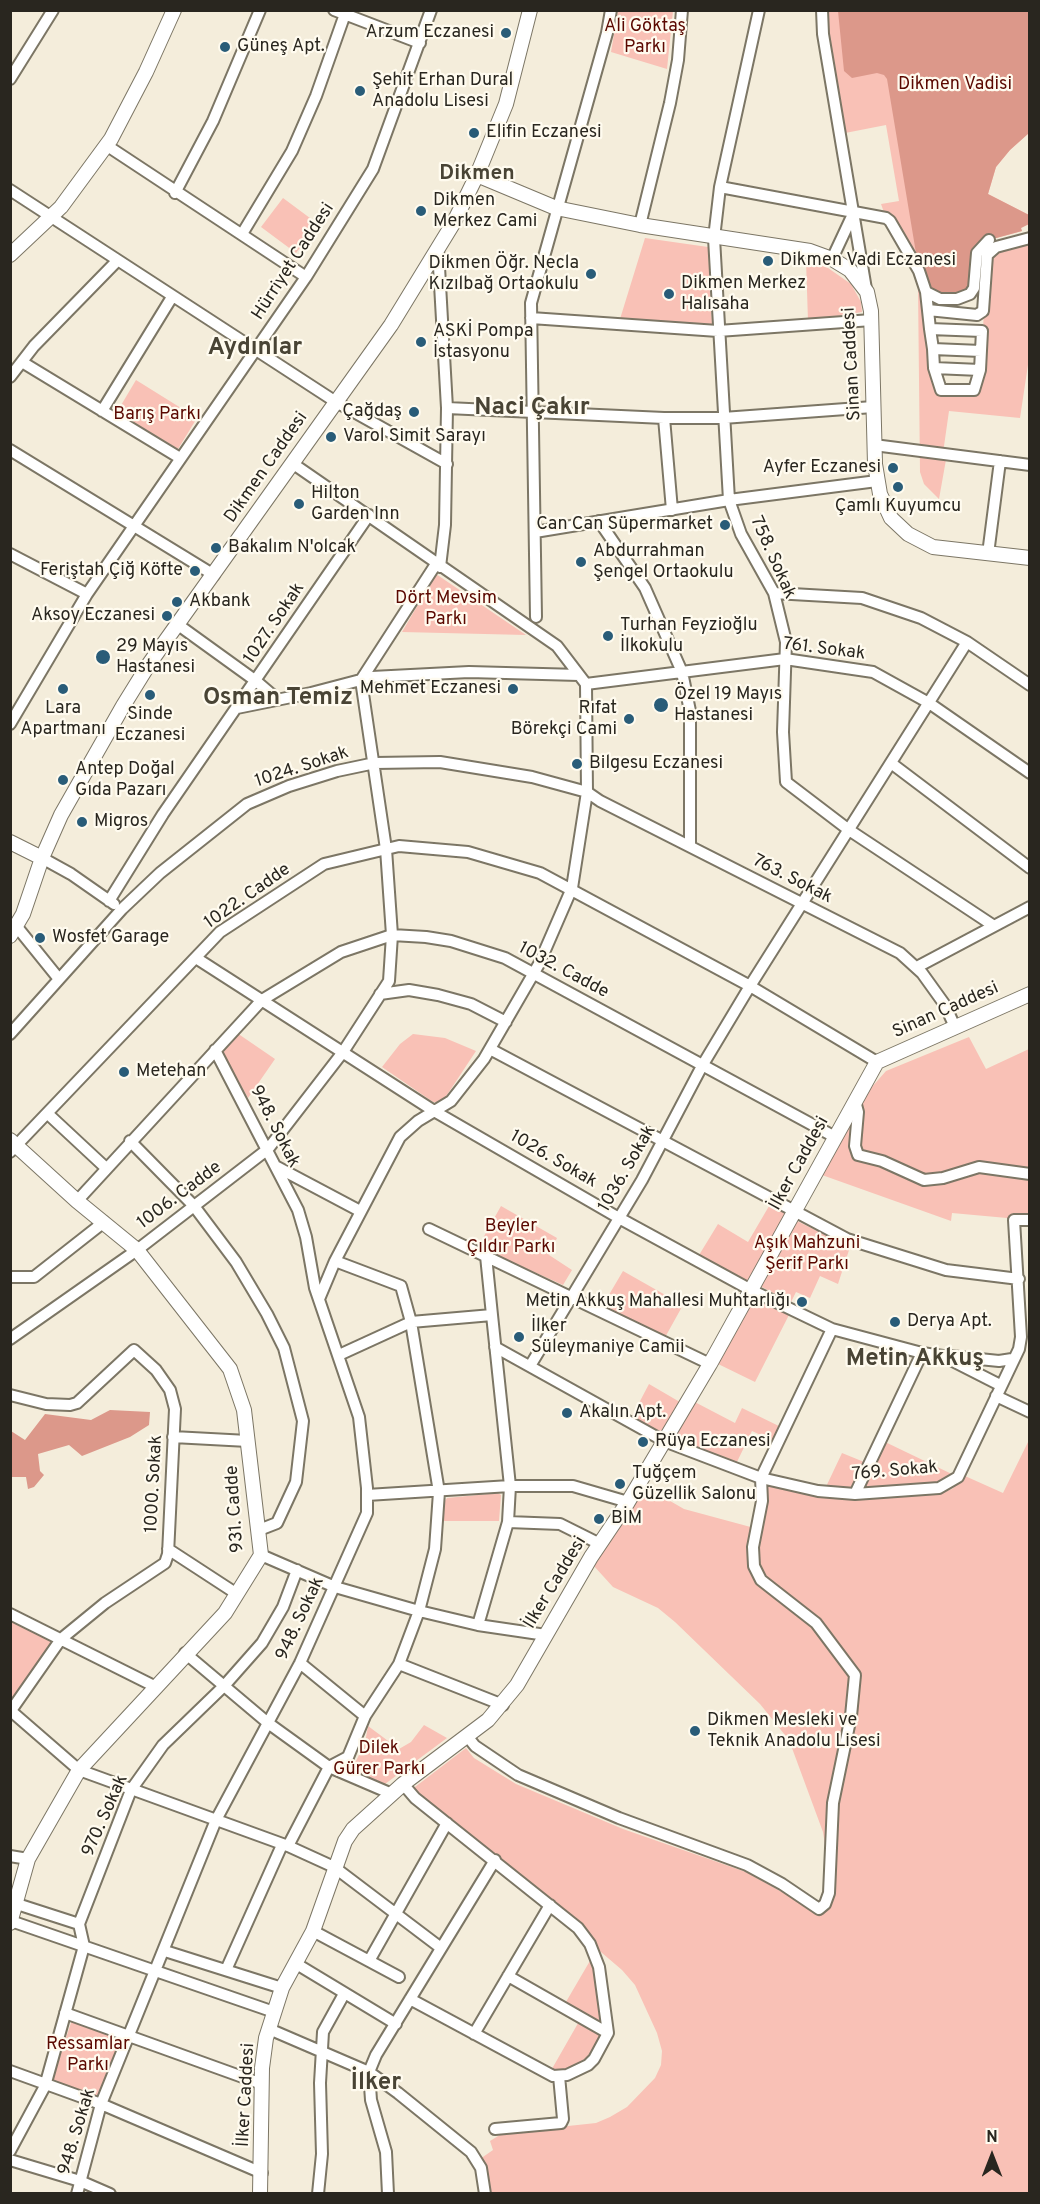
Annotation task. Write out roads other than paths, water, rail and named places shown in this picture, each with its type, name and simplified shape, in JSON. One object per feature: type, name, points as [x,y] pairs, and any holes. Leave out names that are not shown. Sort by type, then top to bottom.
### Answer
[{"type":"main road","points":[[10,255],[52,217],[106,145],[125,114],[174,10]]},
{"type":"main road","name":"Dikmen Caddesi","points":[[14,932],[61,815],[149,664],[391,325],[438,249],[477,175],[506,104],[530,10]]},
{"type":"main road","name":"Sinan Caddesi","points":[[477,175],[556,208],[714,238],[798,249],[832,259],[850,270],[867,292],[872,321],[874,445],[877,481],[891,518],[916,540],[944,549],[1029,558]]},
{"type":"main road","points":[[10,842],[42,858]]},
{"type":"main road","name":"Sinan Caddesi","points":[[878,1062],[1029,994]]},
{"type":"main road","name":"İlker Caddesi","points":[[260,2193],[263,2053],[269,2029],[282,1988],[313,1931],[334,1867],[353,1829],[398,1789],[503,1705],[710,1364],[878,1062]]},
{"type":"main road","name":"931. Cadde","points":[[11,1922],[28,1859],[79,1770],[154,1686],[225,1613],[261,1555],[240,1391],[231,1369],[137,1250],[13,1146]]},
{"type":"street","points":[[10,79],[53,10]]},
{"type":"street","points":[[176,193],[213,121],[260,10]]},
{"type":"street","name":"Hürriyet Caddesi","points":[[10,724],[87,594],[306,277],[373,169],[431,10]]},
{"type":"street","points":[[536,617],[531,303],[607,33],[611,10]]},
{"type":"street","points":[[640,225],[670,103],[678,60],[682,10]]},
{"type":"street","name":"758. Sokak","points":[[759,10],[720,187],[714,238],[729,500],[741,534],[774,593],[786,642],[783,732],[786,782],[849,830],[994,926]]},
{"type":"street","points":[[822,10],[823,34],[867,292]]},
{"type":"street","points":[[242,234],[292,152],[316,96],[339,12],[420,43]]},
{"type":"street","points":[[106,145],[306,277]]},
{"type":"street","points":[[720,187],[890,221],[919,271],[926,292],[934,368],[941,390],[974,390],[980,370],[982,331],[930,329]]},
{"type":"street","points":[[10,189],[172,297],[256,348],[336,402],[447,464]]},
{"type":"street","points":[[832,259],[854,212]]},
{"type":"street","points":[[926,292],[940,299],[965,297],[974,288],[980,265],[996,247],[1029,238]]},
{"type":"street","points":[[928,310],[977,315],[983,311],[980,265],[969,256],[971,251],[979,250],[989,240]]},
{"type":"street","points":[[361,680],[438,565],[447,464],[447,408],[438,249]]},
{"type":"street","points":[[10,377],[34,346],[117,261]]},
{"type":"street","points":[[102,411],[172,297]]},
{"type":"street","points":[[531,318],[718,331],[872,321]]},
{"type":"street","points":[[933,349],[981,351]]},
{"type":"street","points":[[22,362],[180,458]]},
{"type":"street","points":[[934,368],[980,370]]},
{"type":"street","points":[[447,408],[664,418],[723,418],[873,407]]},
{"type":"street","points":[[664,418],[672,510]]},
{"type":"street","points":[[874,445],[1029,465]]},
{"type":"street","points":[[10,450],[214,575]]},
{"type":"street","points":[[988,554],[1000,461]]},
{"type":"street","points":[[292,463],[557,646],[583,680],[587,792],[572,888],[535,972],[490,1049],[451,1101],[400,1137],[334,1261],[319,1299]]},
{"type":"street","points":[[535,532],[729,500],[877,481]]},
{"type":"street","name":"1027. Sokak","points":[[109,901],[163,814],[369,515]]},
{"type":"street","points":[[599,521],[645,588],[682,672],[690,711],[690,846]]},
{"type":"street","points":[[10,554],[87,594]]},
{"type":"street","points":[[774,593],[862,598],[921,618],[967,642],[1029,685]]},
{"type":"street","points":[[177,624],[256,681],[277,699]]},
{"type":"street","name":"1036. Sokak","points":[[530,1366],[665,1140],[702,1066],[750,986],[967,642]]},
{"type":"street","name":"761. Sokak","points":[[237,708],[361,680],[469,672],[583,680],[682,672],[785,659],[873,672],[929,704],[1029,773]]},
{"type":"street","name":"1006. Cadde","points":[[10,1338],[137,1250],[268,1149],[343,1052],[389,981],[392,935],[386,849],[361,680]]},
{"type":"street","name":"1024. Sokak","points":[[10,1034],[122,909],[160,873],[247,804],[289,786],[374,762],[440,762],[531,777],[587,792]]},
{"type":"street","points":[[891,763],[1029,868]]},
{"type":"street","name":"763. Sokak","points":[[587,792],[900,952],[917,967],[945,1005],[955,1027]]},
{"type":"street","name":"1022. Cadde","points":[[13,1146],[48,1114],[220,932],[324,864],[399,846],[468,852],[540,873],[572,888]]},
{"type":"street","points":[[42,858],[122,909]]},
{"type":"street","points":[[572,888],[750,986],[878,1062]]},
{"type":"street","points":[[917,967],[1029,907]]},
{"type":"street","points":[[14,932],[59,979]]},
{"type":"street","name":"1032. Cadde","points":[[77,1201],[262,1000],[341,952],[392,935],[451,941],[506,958],[835,1137]]},
{"type":"street","name":"1026. Sokak","points":[[196,958],[434,1111],[619,1218],[752,1290],[832,1329],[922,1353],[999,1361],[1012,1359]]},
{"type":"street","points":[[380,994],[409,990],[438,995],[471,1004],[506,1022]]},
{"type":"street","points":[[490,1049],[665,1140],[794,1213],[847,1239],[946,1270],[1018,1279]]},
{"type":"street","name":"948. Sokak","points":[[77,2193],[101,2104],[165,1951],[216,1820],[300,1663],[367,1513],[359,1418],[319,1299],[298,1210],[215,1050]]},
{"type":"street","points":[[855,1101],[858,1112],[855,1146],[858,1155],[882,1161],[924,1180],[943,1178],[979,1167],[1029,1174]]},
{"type":"street","points":[[48,1114],[106,1168]]},
{"type":"street","points":[[130,1141],[194,1206],[236,1262],[284,1348],[303,1421],[296,1482],[277,1522],[259,1530]]},
{"type":"street","points":[[277,1167],[360,1211]]},
{"type":"street","name":"769. Sokak","points":[[495,1347],[664,1441],[761,1479],[818,1491],[855,1494],[916,1490],[951,1484],[958,1477],[1012,1359],[1019,1349],[1021,1336],[1014,1220],[1029,1220]]},
{"type":"street","points":[[10,1277],[34,1277],[104,1222]]},
{"type":"street","points":[[429,1229],[710,1364]]},
{"type":"street","points":[[478,1625],[508,1522],[510,1486],[486,1257]]},
{"type":"street","points":[[226,1970],[285,1846],[329,1767],[348,1757],[365,1716],[399,1664],[419,1611],[435,1549],[439,1492],[411,1322],[401,1286],[334,1261]]},
{"type":"street","points":[[339,1355],[411,1322],[492,1315]]},
{"type":"street","points":[[467,1736],[475,1746],[518,1775],[619,1818],[747,1865],[782,1884],[819,1909],[830,1893],[833,1803],[853,1707],[855,1675],[816,1623],[761,1580],[754,1566],[753,1547],[762,1501],[761,1479],[832,1329]]},
{"type":"street","name":"1000. Sokak","points":[[10,1395],[46,1404],[77,1403],[134,1350],[156,1370],[170,1390],[175,1409],[168,1549],[163,1566],[116,1595],[61,1639],[11,1711]]},
{"type":"street","points":[[855,1494],[922,1353]]},
{"type":"street","points":[[943,1356],[1000,1385]]},
{"type":"street","points":[[996,1396],[1029,1412]]},
{"type":"street","points":[[173,1437],[248,1441]]},
{"type":"street","points":[[367,1495],[510,1486],[573,1486],[628,1502]]},
{"type":"street","points":[[508,1522],[560,1524],[600,1544]]},
{"type":"street","points":[[168,1549],[237,1594]]},
{"type":"street","points":[[261,1555],[335,1587],[419,1611],[478,1625],[546,1635]]},
{"type":"street","name":"970. Sokak","points":[[79,1924],[131,1790],[163,1745],[224,1686],[262,1643],[283,1607],[297,1570]]},
{"type":"street","points":[[10,1614],[154,1686]]},
{"type":"street","points":[[185,1653],[268,1723],[329,1767],[398,1789],[447,1823],[567,1917],[590,1944],[599,1967],[608,2033],[591,2063],[575,2073],[559,2076],[549,2074],[410,2000]]},
{"type":"street","points":[[300,1663],[365,1716]]},
{"type":"street","points":[[399,1664],[503,1705]]},
{"type":"street","points":[[11,1711],[79,1770],[285,1846],[334,1867],[441,1948]]},
{"type":"street","points":[[369,1961],[447,1823]]},
{"type":"street","points":[[10,1856],[28,1859]]},
{"type":"street","points":[[388,2193],[387,2159],[371,2100],[369,2072],[495,1860]]},
{"type":"street","points":[[10,2151],[45,2086],[84,1946],[79,1924],[17,1904]]},
{"type":"street","points":[[474,2034],[550,1905]]},
{"type":"street","points":[[11,1922],[157,1970],[274,2012]]},
{"type":"street","points":[[313,1931],[399,1977]]},
{"type":"street","points":[[165,1951],[282,1988]]},
{"type":"street","points":[[295,1963],[396,2024]]},
{"type":"street","points":[[508,1976],[608,2033]]},
{"type":"street","points":[[318,2193],[322,2154],[321,2051],[324,2032],[344,1994]]},
{"type":"street","points":[[65,2013],[129,2038],[262,2084]]},
{"type":"street","points":[[269,2029],[369,2072],[471,2152],[483,2175],[485,2193]]},
{"type":"street","points":[[10,2071],[45,2086],[101,2104],[262,2173]]},
{"type":"street","points":[[495,2129],[561,2123],[563,2119],[559,2076]]},
{"type":"street","points":[[10,2160],[80,2181],[110,2193]]},
{"type":"place","name":"Arzum Eczanesi","points":[[506,33]]},
{"type":"place","name":"Güneş Apt.","points":[[225,47]]},
{"type":"place","name":"Şehit Erhan Dural Anadolu Lisesi","points":[[360,91]]},
{"type":"place","name":"Elifin Eczanesi","points":[[474,133]]},
{"type":"place","name":"Dikmen Merkez Cami","points":[[421,211]]},
{"type":"place","name":"Dikmen Vadi Eczanesi","points":[[768,261]]},
{"type":"place","name":"Dikmen Öğr. Necla Kızılbağ Ortaokulu","points":[[591,274]]},
{"type":"place","name":"Dikmen Merkez Halısaha","points":[[669,294]]},
{"type":"place","name":"ASKİ Pompa İstasyonu","points":[[421,342]]},
{"type":"place","name":"Çağdaş","points":[[414,412]]},
{"type":"place","name":"Varol Simit Sarayı","points":[[331,437]]},
{"type":"place","name":"Ayfer Eczanesi","points":[[893,468]]},
{"type":"place","name":"Çamlı Kuyumcu","points":[[898,487]]},
{"type":"place","name":"Hilton Garden Inn","points":[[299,504]]},
{"type":"place","name":"Can Can Süpermarket","points":[[725,525]]},
{"type":"place","name":"Bakalım N'olcak","points":[[216,548]]},
{"type":"place","name":"Abdurrahman Şengel Ortaokulu","points":[[581,562]]},
{"type":"place","name":"Feriştah Çiğ Köfte","points":[[195,571]]},
{"type":"place","name":"Akbank","points":[[177,602]]},
{"type":"place","name":"Aksoy Eczanesi","points":[[167,616]]},
{"type":"place","name":"Turhan Feyzioğlu İlkokulu","points":[[608,636]]},
{"type":"place","name":"29 Mayıs Hastanesi","points":[[103,657]]},
{"type":"place","name":"Lara Apartmanı","points":[[63,689]]},
{"type":"place","name":"Mehmet Eczanesi","points":[[513,689]]},
{"type":"place","name":"Sinde Eczanesi","points":[[150,695]]},
{"type":"place","name":"Özel 19 Mayıs Hastanesi","points":[[661,705]]},
{"type":"place","name":"Rıfat Börekçi Cami","points":[[629,719]]},
{"type":"place","name":"Bilgesu Eczanesi","points":[[577,764]]},
{"type":"place","name":"Antep Doğal Gıda Pazarı","points":[[63,780]]},
{"type":"place","name":"Migros","points":[[82,822]]},
{"type":"place","name":"Wosfet Garage","points":[[40,938]]},
{"type":"place","name":"Metehan","points":[[124,1072]]},
{"type":"place","name":"Metin Akkuş Mahallesi Muhtarlığı","points":[[802,1302]]},
{"type":"place","name":"Derya Apt.","points":[[895,1322]]},
{"type":"place","name":"İlker Süleymaniye Camii","points":[[519,1337]]},
{"type":"place","name":"Akalın Apt.","points":[[567,1413]]},
{"type":"place","name":"Rüya Eczanesi","points":[[643,1442]]},
{"type":"place","name":"Tuğçem Güzellik Salonu","points":[[620,1484]]},
{"type":"place","name":"BİM","points":[[599,1519]]},
{"type":"place","name":"Dikmen Mesleki ve Teknik Anadolu Lisesi","points":[[695,1731]]},
{"type":"district","name":"Dikmen","points":[[477,175]]},
{"type":"district","name":"Aydınlar","points":[[255,349]]},
{"type":"district","name":"Naci Çakır","points":[[532,409]]},
{"type":"district","name":"Osman Temiz","points":[[278,699]]},
{"type":"district","name":"Metin Akkuş","points":[[915,1360]]},
{"type":"district","name":"İlker","points":[[376,2084]]},
{"type":"park label","name":"Ali Göktaş Parkı","points":[[645,37]]},
{"type":"park label","name":"Dikmen Vadisi","points":[[955,85]]},
{"type":"park label","name":"Barış Parkı","points":[[157,415]]},
{"type":"park label","name":"Dört Mevsim Parkı","points":[[446,609]]},
{"type":"park label","name":"Beyler Çıldır Parkı","points":[[511,1237]]},
{"type":"park label","name":"Aşık Mahzuni Şerif Parkı","points":[[807,1254]]},
{"type":"park label","name":"Dilek Gürer Parkı","points":[[379,1759]]},
{"type":"park label","name":"Ressamlar Parkı","points":[[88,2055]]}]
